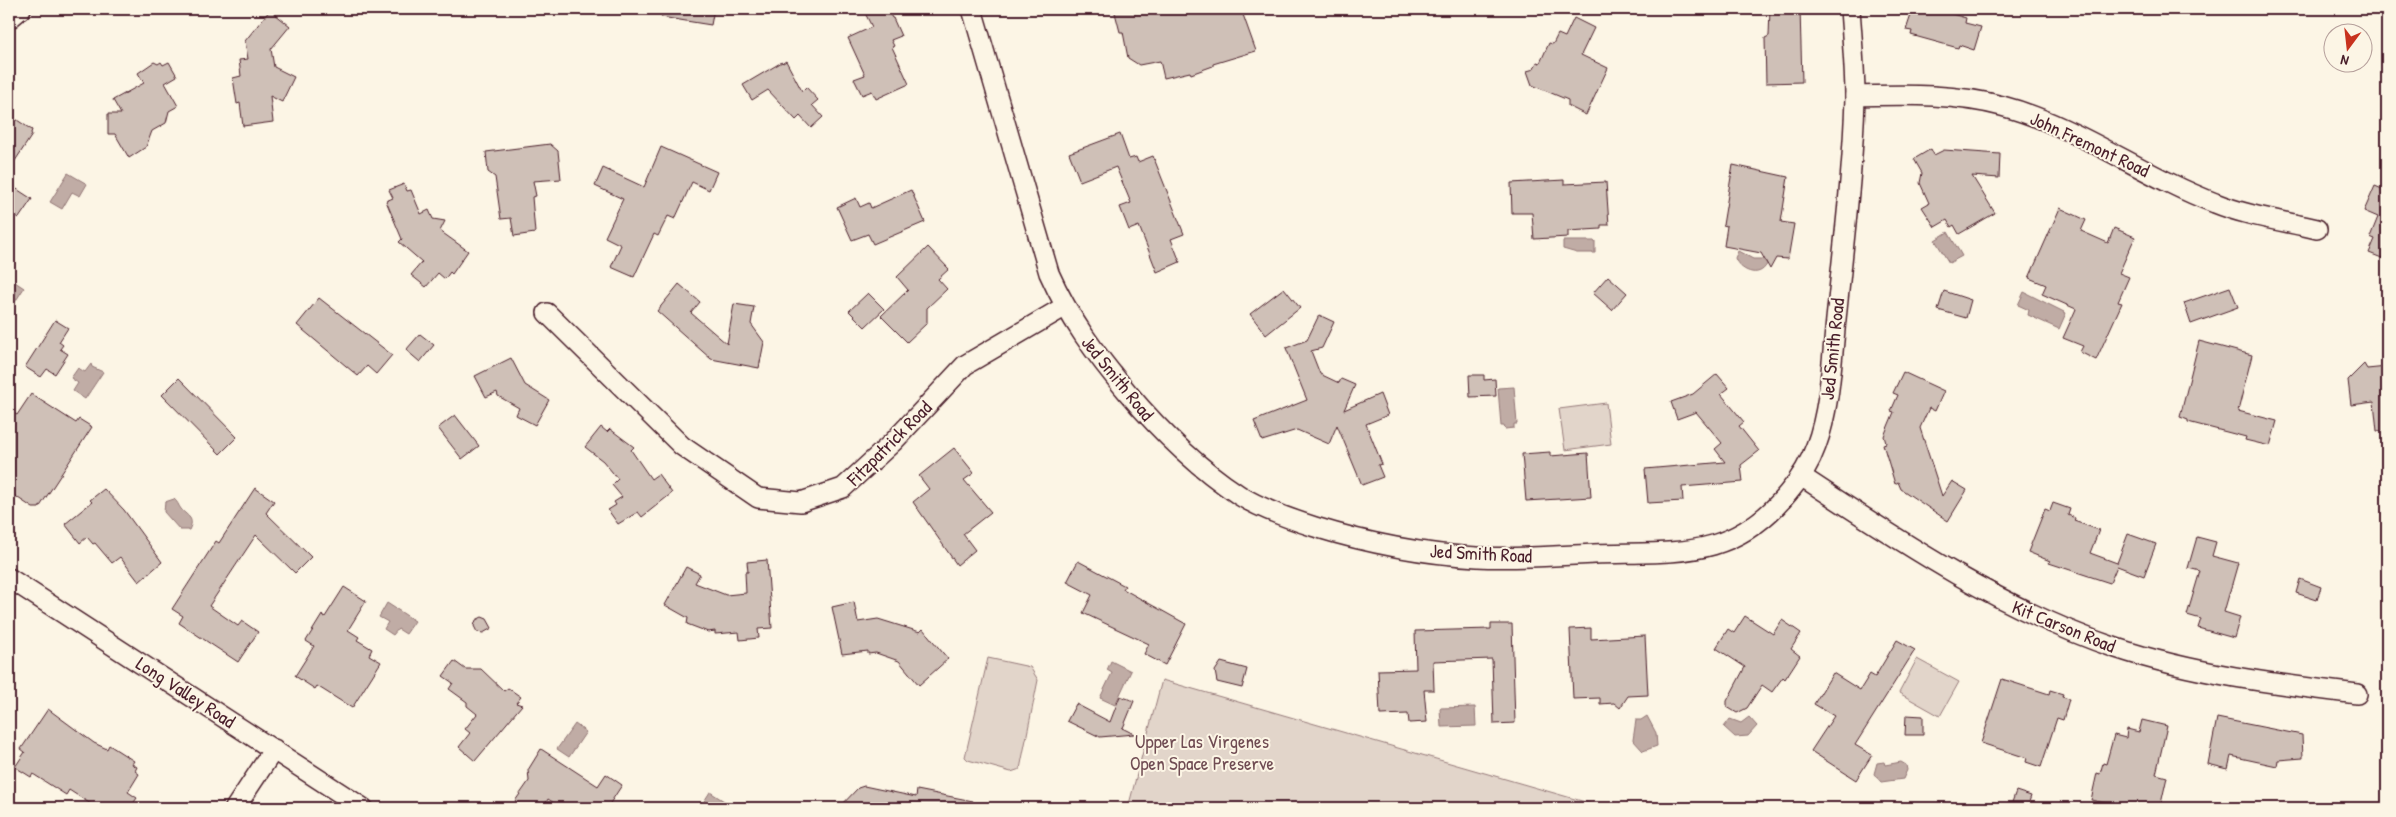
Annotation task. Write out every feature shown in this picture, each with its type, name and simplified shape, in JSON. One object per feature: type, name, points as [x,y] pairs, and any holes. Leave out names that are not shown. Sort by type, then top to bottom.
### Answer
[{"type":"street","points":[[9,19],[22,9]]},
{"type":"street","name":"Jed Smith Road","points":[[972,9],[1048,273],[1064,307],[1099,358],[1156,426],[1200,465],[1241,496],[1290,519],[1350,538],[1474,557],[1670,554],[1723,543],[1746,531],[1768,516],[1801,476],[1817,445],[1825,415],[1852,162],[1855,96],[1850,9]]},
{"type":"street","name":"John Fremont Road","points":[[1855,96],[1915,94],[1958,98],[2001,106],[2050,121],[2215,203],[2317,229]]},
{"type":"street","name":"Fitzpatrick Road","points":[[548,313],[682,446],[758,498],[801,502],[843,488],[893,442],[965,364],[1064,307]]},
{"type":"street","name":"Kit Carson Road","points":[[1801,476],[1966,581],[2007,603],[2100,641],[2193,669],[2250,680],[2357,694]]},
{"type":"street","name":"Long Valley Road","points":[[9,578],[363,808]]},
{"type":"street","points":[[235,808],[274,749]]},
{"type":"green space","points":[[1606,403],[1611,444],[1565,450],[1559,409]]},
{"type":"green space","points":[[988,658],[1030,667],[1038,680],[1020,769],[1011,772],[968,760],[965,757]]},
{"type":"green space","points":[[1917,659],[1959,682],[1940,716],[1899,693]]},
{"type":"green space","name":"Upper Las Virgenes Open Space Preserve","points":[[1162,680],[1606,808],[1128,808]]},
{"type":"shaded area","points":[[68,173],[87,184],[80,196],[72,192],[62,209],[50,202]]},
{"type":"shaded area","points":[[1948,232],[1962,256],[1949,263],[1935,240]]},
{"type":"shaded area","points":[[1563,241],[1595,241],[1595,253],[1577,253],[1563,249]]},
{"type":"shaded area","points":[[1738,251],[1753,259],[1763,259],[1767,264],[1759,272],[1750,272],[1737,262],[1735,258]]},
{"type":"shaded area","points":[[9,278],[24,288],[15,302],[9,298]]},
{"type":"shaded area","points":[[2024,292],[2066,313],[2059,329],[2028,315],[2029,310],[2018,305]]},
{"type":"shaded area","points":[[91,364],[92,367],[103,372],[85,399],[73,391],[78,383],[71,378],[78,368],[85,372]]},
{"type":"shaded area","points":[[1514,387],[1517,424],[1514,424],[1514,428],[1505,429],[1504,426],[1501,426],[1498,388]]},
{"type":"shaded area","points":[[174,499],[191,520],[189,530],[180,530],[164,512],[165,502]]},
{"type":"shaded area","points":[[387,603],[415,621],[406,634],[398,629],[393,635],[384,629],[388,622],[379,617]]},
{"type":"shaded area","points":[[1111,661],[1131,671],[1115,705],[1100,698],[1112,673],[1107,670]]},
{"type":"shaded area","points":[[1475,707],[1476,726],[1441,727],[1440,708]]},
{"type":"shaded area","points":[[1647,716],[1656,733],[1657,746],[1643,751],[1633,740],[1636,720],[1641,720]]},
{"type":"shaded area","points":[[1749,717],[1757,726],[1748,736],[1735,737],[1724,727],[1730,719],[1741,723]]},
{"type":"shaded area","points":[[575,724],[586,732],[569,757],[557,749]]},
{"type":"shaded area","points":[[1884,762],[1885,765],[1901,762],[1906,765],[1907,770],[1903,779],[1881,782],[1874,774],[1877,763]]},
{"type":"shaded area","points":[[710,792],[735,808],[711,808],[703,803]]},
{"type":"building","points":[[662,9],[714,9],[711,25],[661,17]]},
{"type":"building","points":[[863,9],[887,9],[893,18],[901,36],[891,40],[894,46],[892,47],[909,84],[876,99],[872,91],[862,95],[854,79],[865,75],[848,38],[872,27]]},
{"type":"building","points":[[1114,9],[1241,9],[1256,51],[1213,64],[1213,66],[1191,74],[1190,72],[1164,78],[1160,61],[1139,65],[1128,58],[1123,32],[1120,32]]},
{"type":"building","points":[[1770,9],[1800,9],[1802,82],[1766,83],[1765,38],[1769,36]]},
{"type":"building","points":[[1913,9],[1953,9],[1952,14],[1966,18],[1965,23],[1981,27],[1974,50],[1959,45],[1958,48],[1911,35],[1912,31],[1906,30]]},
{"type":"building","points":[[270,10],[290,26],[271,49],[274,67],[294,77],[282,102],[270,96],[273,122],[243,126],[240,103],[237,104],[233,78],[241,76],[239,60],[248,59],[245,41]]},
{"type":"building","points":[[1574,18],[1594,28],[1581,55],[1608,68],[1586,115],[1568,106],[1568,100],[1532,85],[1527,71],[1534,69],[1537,62],[1540,63],[1549,43],[1553,44],[1558,34],[1565,37]]},
{"type":"building","points":[[786,61],[802,91],[806,87],[818,100],[812,105],[823,117],[811,128],[800,116],[796,120],[768,90],[752,100],[743,85]]},
{"type":"building","points":[[154,62],[158,64],[161,62],[163,65],[169,62],[177,76],[165,83],[178,106],[169,111],[166,123],[152,131],[146,147],[129,158],[115,134],[108,134],[108,114],[121,114],[113,100],[144,83],[138,73]]},
{"type":"building","points":[[14,118],[32,130],[32,135],[9,170],[9,127]]},
{"type":"building","points":[[1120,134],[1129,159],[1136,157],[1138,162],[1153,156],[1184,234],[1171,239],[1180,262],[1157,272],[1139,226],[1129,230],[1120,207],[1131,203],[1116,167],[1080,181],[1069,153]]},
{"type":"building","points":[[550,144],[558,151],[561,179],[533,181],[536,196],[532,197],[535,233],[514,236],[511,218],[501,219],[495,177],[488,172],[486,152]]},
{"type":"building","points":[[661,147],[717,172],[709,190],[692,182],[675,219],[668,216],[658,236],[654,234],[634,277],[611,267],[621,245],[605,237],[623,199],[595,186],[603,168],[644,187]]},
{"type":"building","points":[[1931,149],[1934,155],[1944,150],[2000,154],[1999,178],[1972,176],[1995,213],[1959,234],[1954,225],[1951,227],[1947,220],[1935,227],[1922,207],[1929,203],[1920,183],[1922,173],[1914,159]]},
{"type":"building","points":[[1733,165],[1788,177],[1781,222],[1794,224],[1788,259],[1776,258],[1770,269],[1761,253],[1724,246],[1727,226],[1723,225]]},
{"type":"building","points":[[1564,180],[1564,184],[1606,182],[1609,225],[1601,225],[1601,229],[1568,231],[1568,237],[1534,239],[1532,213],[1512,213],[1511,183]]},
{"type":"building","points":[[9,184],[32,199],[19,218],[9,211]]},
{"type":"building","points":[[404,184],[407,191],[411,190],[421,214],[429,210],[433,219],[445,221],[440,231],[468,251],[452,274],[450,272],[445,279],[438,273],[426,287],[411,275],[422,262],[399,242],[402,239],[386,201],[393,198],[389,190]]},
{"type":"building","points":[[2375,186],[2387,191],[2387,260],[2369,253],[2375,239],[2370,237],[2378,217],[2364,211]]},
{"type":"building","points":[[911,190],[925,222],[873,244],[868,234],[852,240],[837,207],[856,198],[860,207],[869,203],[871,208]]},
{"type":"building","points":[[2060,208],[2086,220],[2081,231],[2108,243],[2114,228],[2135,237],[2119,273],[2129,277],[2118,302],[2122,303],[2096,360],[2080,352],[2083,346],[2063,338],[2076,309],[2042,294],[2046,285],[2029,278]]},
{"type":"building","points":[[928,247],[949,269],[938,279],[947,289],[927,308],[927,323],[907,342],[881,316],[908,290],[897,277]]},
{"type":"building","points":[[1608,276],[1627,293],[1612,310],[1593,293]]},
{"type":"building","points":[[679,284],[700,302],[691,313],[727,344],[734,304],[754,307],[751,324],[764,342],[759,368],[711,359],[657,311]]},
{"type":"building","points":[[2230,287],[2238,307],[2191,324],[2184,303]]},
{"type":"building","points":[[1284,288],[1300,308],[1266,335],[1250,314]]},
{"type":"building","points":[[1944,291],[1971,300],[1966,318],[1938,310]]},
{"type":"building","points":[[868,293],[884,309],[865,327],[849,311]]},
{"type":"building","points":[[319,298],[392,355],[376,374],[367,366],[358,376],[297,325]]},
{"type":"building","points":[[1319,315],[1334,322],[1322,348],[1311,351],[1320,374],[1339,383],[1341,379],[1355,385],[1344,410],[1380,394],[1388,415],[1366,424],[1382,464],[1378,465],[1383,477],[1362,485],[1337,425],[1329,444],[1297,430],[1262,441],[1254,421],[1307,400],[1286,348],[1307,340]]},
{"type":"building","points":[[55,320],[68,328],[59,342],[63,345],[60,349],[68,354],[55,374],[47,369],[41,377],[25,367]]},
{"type":"building","points":[[420,334],[434,345],[420,362],[406,350]]},
{"type":"building","points":[[2199,341],[2252,355],[2238,411],[2277,421],[2270,446],[2245,440],[2246,437],[2188,422],[2188,420],[2180,417]]},
{"type":"building","points":[[511,358],[525,385],[549,400],[535,425],[516,415],[519,408],[498,396],[497,392],[486,397],[475,376]]},
{"type":"building","points":[[2364,364],[2367,369],[2387,367],[2387,430],[2377,431],[2374,402],[2351,405],[2348,380]]},
{"type":"building","points":[[1903,372],[1944,391],[1935,411],[1929,408],[1920,428],[1942,496],[1952,481],[1967,490],[1948,521],[1901,489],[1898,482],[1895,484],[1883,444],[1886,443],[1884,436],[1894,412],[1891,411],[1898,395],[1893,393]]},
{"type":"building","points":[[1717,374],[1729,388],[1721,394],[1744,422],[1739,426],[1759,451],[1741,465],[1743,482],[1682,487],[1683,501],[1648,503],[1645,469],[1725,462],[1715,449],[1722,443],[1696,412],[1677,419],[1671,402],[1693,394]]},
{"type":"building","points":[[1469,375],[1484,375],[1484,380],[1495,379],[1496,396],[1470,397]]},
{"type":"building","points":[[179,378],[237,437],[220,454],[162,395]]},
{"type":"building","points":[[31,394],[76,423],[79,419],[92,427],[39,508],[33,508],[9,492],[9,410],[17,415]]},
{"type":"building","points":[[455,415],[479,446],[462,459],[438,428]]},
{"type":"building","points":[[601,427],[607,432],[610,429],[634,447],[631,450],[651,479],[658,474],[672,493],[642,517],[638,512],[618,524],[608,510],[616,505],[614,502],[622,497],[612,485],[618,479],[603,461],[585,447]]},
{"type":"building","points":[[954,448],[974,473],[964,480],[991,512],[963,534],[975,550],[957,565],[913,502],[929,489],[919,476]]},
{"type":"building","points":[[1550,452],[1550,456],[1588,453],[1591,497],[1526,501],[1522,454]]},
{"type":"building","points":[[255,488],[274,501],[266,513],[311,557],[295,573],[256,535],[209,606],[238,626],[242,621],[258,632],[238,662],[179,623],[183,616],[172,609],[216,541],[219,543]]},
{"type":"building","points":[[104,489],[124,510],[162,562],[139,582],[120,557],[112,563],[95,543],[93,544],[87,537],[80,543],[65,524],[92,502],[90,500]]},
{"type":"building","points":[[2053,503],[2070,509],[2068,515],[2075,518],[2074,521],[2099,530],[2090,553],[2117,563],[2128,534],[2156,544],[2144,576],[2117,566],[2110,583],[2049,563],[2050,561],[2028,552],[2045,509],[2050,511]]},
{"type":"building","points":[[2197,537],[2216,542],[2212,556],[2238,563],[2224,612],[2240,617],[2234,638],[2198,628],[2201,619],[2187,615],[2200,571],[2188,568]]},
{"type":"building","points":[[767,560],[772,628],[758,629],[759,638],[740,640],[739,632],[715,634],[715,631],[708,632],[687,624],[688,618],[665,605],[686,567],[700,574],[695,583],[726,595],[746,593],[745,572],[748,572],[747,562]]},
{"type":"building","points":[[1078,561],[1125,586],[1123,589],[1186,624],[1165,665],[1144,654],[1149,644],[1083,613],[1092,595],[1067,582]]},
{"type":"building","points":[[2300,579],[2321,587],[2317,600],[2296,593]]},
{"type":"building","points":[[344,587],[366,601],[348,630],[359,637],[357,640],[372,649],[369,655],[381,662],[352,708],[317,686],[315,689],[295,676],[314,646],[306,641],[322,615],[325,617]]},
{"type":"building","points":[[854,602],[858,622],[878,619],[920,632],[923,629],[948,659],[919,685],[899,661],[876,653],[868,654],[868,651],[842,654],[832,607]]},
{"type":"building","points":[[1745,616],[1773,634],[1782,620],[1801,633],[1791,649],[1800,656],[1785,679],[1783,677],[1772,692],[1762,685],[1747,708],[1737,713],[1727,707],[1727,701],[1745,667],[1716,648],[1728,629],[1734,633]]},
{"type":"building","points":[[482,617],[487,619],[492,628],[483,633],[477,632],[474,626],[476,620]]},
{"type":"building","points":[[1491,624],[1512,624],[1515,723],[1494,724],[1492,659],[1433,661],[1434,690],[1424,690],[1427,722],[1409,723],[1408,714],[1380,715],[1378,670],[1416,669],[1415,631],[1491,629]]},
{"type":"building","points":[[1591,628],[1591,639],[1645,636],[1648,695],[1628,696],[1620,708],[1614,703],[1600,704],[1600,698],[1573,699],[1570,629]]},
{"type":"building","points":[[1897,640],[1915,650],[1855,745],[1872,755],[1856,780],[1811,751],[1834,716],[1814,704],[1833,673],[1860,690],[1870,674],[1875,677]]},
{"type":"building","points":[[454,661],[465,669],[481,669],[504,691],[508,688],[521,697],[516,703],[522,705],[475,761],[459,747],[470,733],[465,729],[477,714],[467,706],[467,702],[449,689],[453,683],[443,676]]},
{"type":"building","points":[[1221,662],[1247,669],[1242,688],[1217,682],[1215,671]]},
{"type":"building","points":[[2002,679],[2049,694],[2050,690],[2063,694],[2062,697],[2069,699],[2063,720],[2057,718],[2041,767],[2026,762],[2027,758],[1981,743]]},
{"type":"building","points":[[1120,696],[1134,701],[1122,728],[1134,734],[1100,737],[1067,721],[1076,704],[1110,722]]},
{"type":"building","points":[[48,709],[94,743],[107,749],[109,745],[134,761],[132,764],[137,767],[135,771],[139,774],[128,792],[137,798],[130,808],[97,808],[69,790],[66,795],[33,774],[31,777],[15,767],[25,752],[21,749]]},
{"type":"building","points":[[1906,715],[1923,716],[1923,735],[1905,735]]},
{"type":"building","points":[[2217,718],[2302,735],[2303,758],[2278,760],[2277,766],[2231,756],[2228,769],[2208,764]]},
{"type":"building","points":[[2142,720],[2167,726],[2156,774],[2167,777],[2160,808],[2126,808],[2091,800],[2097,773],[2100,774],[2103,763],[2106,764],[2114,735],[2126,738],[2127,729],[2139,732]]},
{"type":"building","points":[[541,749],[598,786],[606,774],[622,785],[607,808],[562,808],[548,799],[543,808],[525,808],[515,801],[529,781],[528,770]]},
{"type":"building","points":[[864,786],[916,797],[917,790],[973,801],[972,808],[839,808],[858,788]]},
{"type":"building","points":[[2016,791],[2031,796],[2027,808],[2010,808]]}]
